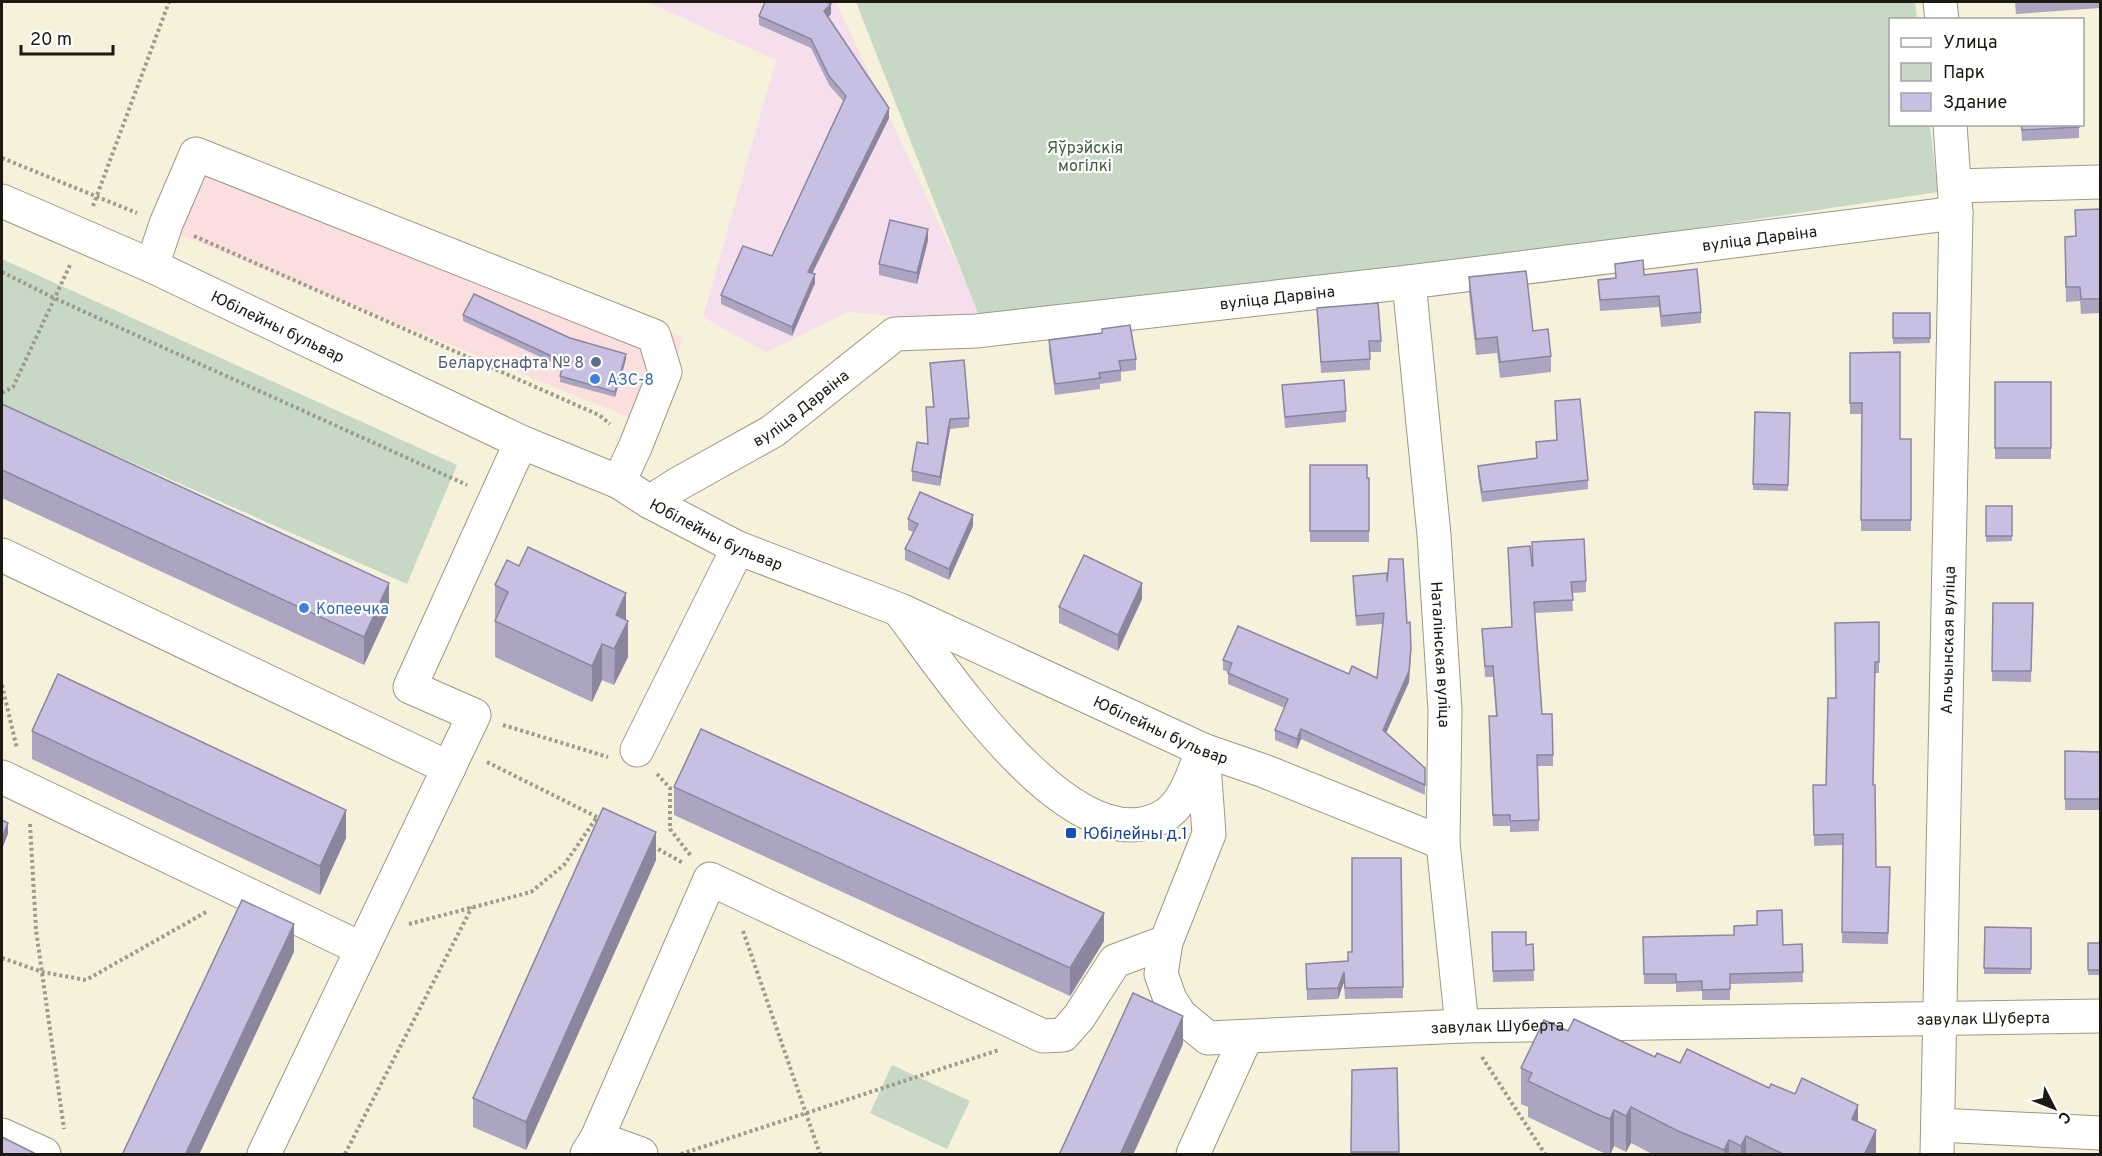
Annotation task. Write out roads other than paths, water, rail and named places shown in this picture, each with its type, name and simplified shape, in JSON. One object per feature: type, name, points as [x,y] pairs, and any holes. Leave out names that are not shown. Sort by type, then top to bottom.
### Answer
[{"type":"street","points":[[1940,2],[1941,18]]},
{"type":"street","name":"Альчынская вуліца","points":[[1937,1140],[1955,200],[1950,126]]},
{"type":"street","points":[[152,266],[166,224],[196,154],[654,336],[665,372],[619,482]]},
{"type":"street","name":"вуліца Дарвіна","points":[[650,502],[773,431],[895,334],[988,329],[1409,282],[1955,200],[2100,182]]},
{"type":"street","name":"Юбілейны бульвар","points":[[2,201],[152,266],[521,442],[619,482],[650,502],[738,548],[900,610],[1203,750],[1264,771],[1443,843]]},
{"type":"street","name":"Наталінская вуліца","points":[[1409,282],[1434,535],[1445,710],[1443,843],[1462,1026]]},
{"type":"street","points":[[264,1155],[474,715],[410,687],[521,442]]},
{"type":"street","points":[[637,750],[738,548]]},
{"type":"street","points":[[2,555],[454,758]]},
{"type":"street","points":[[900,610],[989,728],[1051,790],[1082,811],[1109,822],[1135,825],[1163,817],[1184,796],[1203,750]]},
{"type":"street","name":"завулак Шуберта","points":[[1203,750],[1209,834],[1166,942],[1161,974],[1170,999],[1180,1015],[1208,1038],[1462,1026],[2100,1016]]},
{"type":"street","points":[[14,783],[243,892],[366,942]]},
{"type":"street","points":[[641,1155],[592,1146],[710,879],[1043,1036],[1063,1035],[1079,1017],[1115,961],[1166,942]]},
{"type":"street","points":[[1193,1155],[1246,1037]]},
{"type":"street","points":[[1937,1140],[2100,1133]]},
{"type":"street","points":[[2,1135],[54,1143]]},
{"type":"place","name":"Беларуснафта № 8","points":[[596,362]]},
{"type":"place","name":"АЗС-8","points":[[595,379]]},
{"type":"place","name":"Копеечка","points":[[304,608]]},
{"type":"place","name":"Юбілейны д.1","points":[[1071,833]]},
{"type":"park label","name":"Яўрэйскія могілкі","points":[[1085,156]]}]
